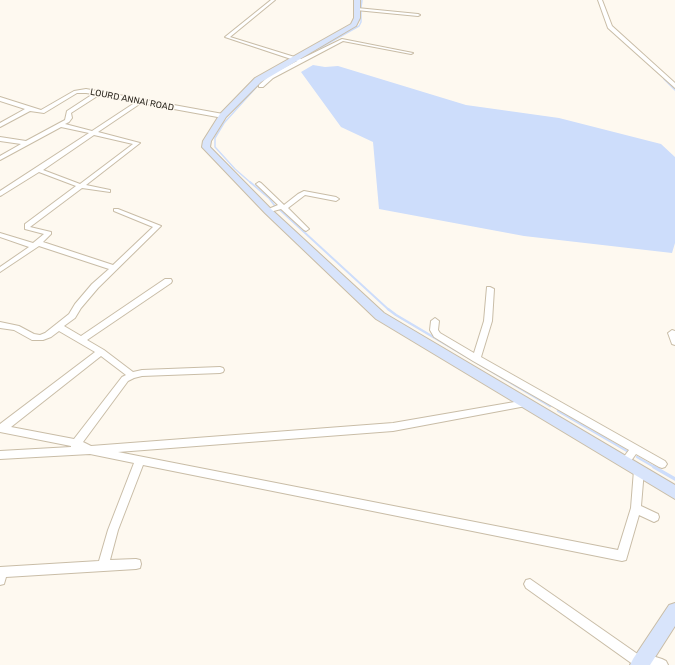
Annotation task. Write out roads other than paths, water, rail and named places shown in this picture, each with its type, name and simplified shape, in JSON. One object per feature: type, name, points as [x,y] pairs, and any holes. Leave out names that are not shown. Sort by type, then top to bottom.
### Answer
[{"type":"street","points":[[273,0],[227,37],[297,60]]},
{"type":"street","points":[[261,86],[271,77],[312,48],[354,25],[357,18],[357,0]]},
{"type":"street","points":[[600,0],[610,27],[675,86]]},
{"type":"street","points":[[357,9],[418,15]]},
{"type":"street","points":[[412,53],[342,40],[297,60],[258,80],[223,116],[207,141],[206,147],[268,211],[380,316],[675,492]]},
{"type":"street","points":[[312,48],[320,51]]},
{"type":"street","name":"LOURD ANNAI ROAD","points":[[0,99],[39,112],[47,110],[76,92],[82,91],[223,116]]},
{"type":"street","points":[[0,158],[61,125],[69,119],[69,112],[98,94]]},
{"type":"street","points":[[0,194],[96,133],[140,102]]},
{"type":"street","points":[[0,125],[28,109]]},
{"type":"street","points":[[0,270],[49,233],[27,228],[27,225],[137,143],[61,125]]},
{"type":"street","points":[[0,138],[27,143]]},
{"type":"street","points":[[38,170],[81,186],[108,191]]},
{"type":"street","points":[[258,184],[306,229]]},
{"type":"street","points":[[268,211],[283,207],[304,193],[336,199]]},
{"type":"street","points":[[0,325],[16,328],[32,338],[40,338],[48,335],[72,316],[78,306],[158,226],[116,210]]},
{"type":"street","points":[[0,235],[36,244],[115,268]]},
{"type":"street","points":[[81,340],[168,281]]},
{"type":"street","points":[[476,359],[488,321],[490,289]]},
{"type":"street","points":[[435,321],[434,330],[437,334],[476,359],[662,464]]},
{"type":"street","points":[[59,327],[101,352],[132,375]]},
{"type":"street","points":[[672,333],[675,342]]},
{"type":"street","points":[[1,428],[101,352]]},
{"type":"street","points":[[69,451],[77,443],[125,379],[132,375],[142,373],[220,370]]},
{"type":"street","points":[[0,455],[90,450],[393,427],[526,403]]},
{"type":"street","points":[[546,415],[556,405]]},
{"type":"street","points":[[1,428],[77,443],[90,450],[622,556],[636,508],[638,470]]},
{"type":"street","points":[[625,462],[635,449]]},
{"type":"street","points":[[103,566],[113,530],[140,460]]},
{"type":"street","points":[[636,508],[654,517]]},
{"type":"street","points":[[1,575],[136,564]]},
{"type":"street","points":[[530,584],[641,662],[662,665]]},
{"type":"street","points":[[641,662],[675,611]]},
{"type":"water","points":[[313,65],[325,67],[338,66],[466,105],[559,118],[661,144],[675,157],[675,243],[672,253],[524,236],[379,209],[373,142],[341,127],[301,72]]},
{"type":"waterway","points":[[361,8],[362,0]]},
{"type":"waterway","points":[[320,48],[359,26],[361,22],[361,10]]},
{"type":"waterway","points":[[664,79],[675,90]]},
{"type":"waterway","points":[[251,183],[235,169],[215,147],[215,138],[224,123],[261,82]]},
{"type":"waterway","points":[[250,182],[269,198],[275,206]]},
{"type":"waterway","points":[[279,209],[389,310]]},
{"type":"waterway","points":[[388,309],[550,406]]},
{"type":"waterway","points":[[558,411],[627,451]]},
{"type":"waterway","points":[[637,457],[656,468]]},
{"type":"waterway","points":[[654,467],[675,479]]}]
